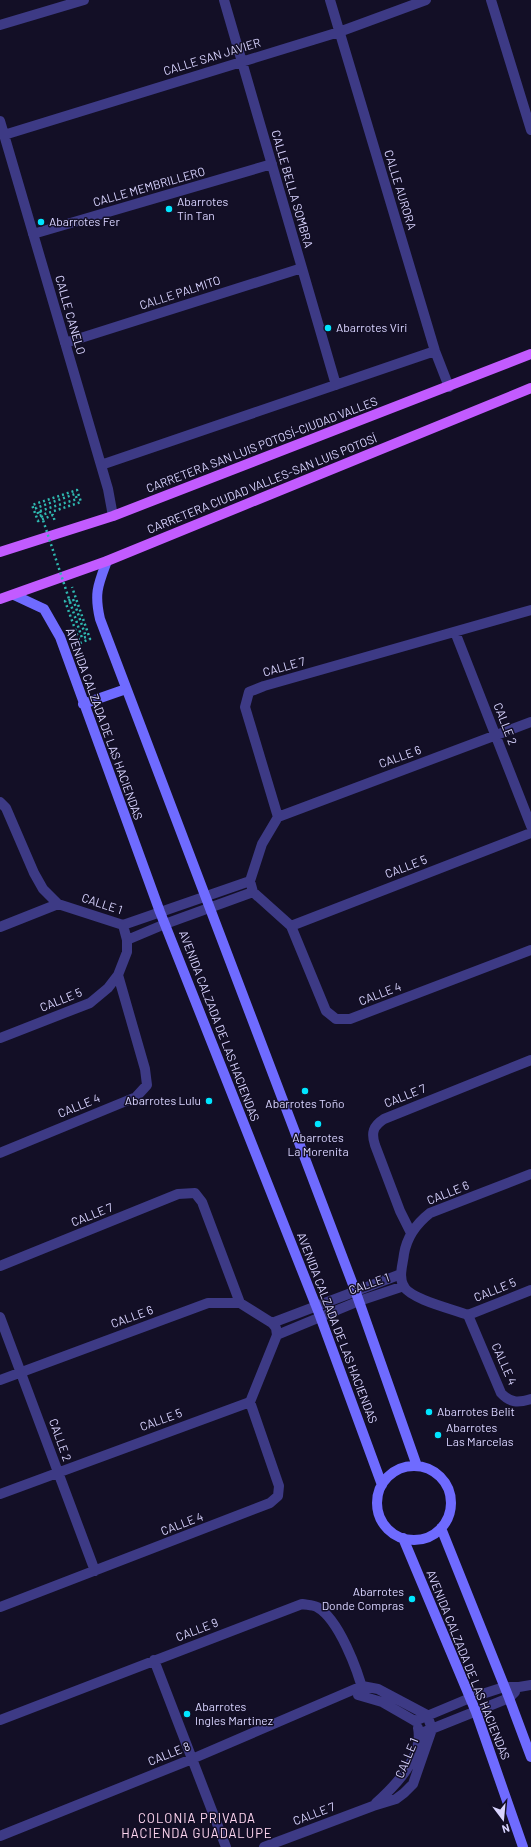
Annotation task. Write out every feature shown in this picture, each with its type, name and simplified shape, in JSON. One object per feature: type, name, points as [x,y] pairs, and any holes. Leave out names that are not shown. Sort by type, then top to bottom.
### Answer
[{"type":"main road","name":"CARRETERA SAN LUIS POTOSÍ-CIUDAD VALLES","points":[[0,552],[113,516],[531,354]]},
{"type":"main road","name":"CARRETERA CIUDAD VALLES-SAN LUIS POTOSÍ","points":[[0,599],[107,561],[531,388]]},
{"type":"street","points":[[0,25],[84,0]]},
{"type":"street","name":"CALLE BELLA SOMBRA","points":[[224,0],[336,385]]},
{"type":"street","name":"CALLE AURORA","points":[[330,0],[436,351],[449,387]]},
{"type":"street","name":"CALLE SAN JAVIER","points":[[4,135],[339,32],[426,0]]},
{"type":"street","points":[[491,0],[531,130]]},
{"type":"street","name":"CALLE CANELO","points":[[0,121],[108,489],[113,516]]},
{"type":"street","name":"CALLE MEMBRILLERO","points":[[33,234],[272,164]]},
{"type":"street","name":"CALLE PALMITO","points":[[65,343],[302,268]]},
{"type":"street","points":[[101,465],[436,351]]},
{"type":"street","points":[[107,561],[99,583],[96,601],[100,619],[355,1290],[417,1466]]},
{"type":"street","name":"AVENIDA CALZADA DE LAS HACIENDAS","points":[[14,595],[44,609],[60,637],[83,704],[160,912],[320,1316],[382,1485]]},
{"type":"street","name":"CALLE 7","points":[[278,817],[245,707],[250,692],[264,686],[531,610]]},
{"type":"street","name":"CALLE 2","points":[[455,632],[531,826]]},
{"type":"street","points":[[83,704],[126,689]]},
{"type":"street","name":"CALLE 6","points":[[278,817],[531,722]]},
{"type":"street","name":"CALLE 1","points":[[0,802],[6,808],[34,873],[43,889],[58,904],[123,925],[250,881]]},
{"type":"street","points":[[278,817],[262,844],[250,881],[253,892],[291,926]]},
{"type":"street","name":"CALLE 5","points":[[291,926],[531,833]]},
{"type":"street","points":[[127,940],[165,924],[253,892]]},
{"type":"street","points":[[0,926],[58,904]]},
{"type":"street","name":"CALLE 5","points":[[0,1038],[90,1003],[108,988],[118,975],[127,952],[127,940],[123,925]]},
{"type":"street","name":"CALLE 4","points":[[291,926],[326,1011],[336,1019],[350,1019],[531,950]]},
{"type":"street","name":"CALLE 4","points":[[0,1153],[136,1097],[147,1085],[145,1070],[118,975]]},
{"type":"street","name":"CALLE 7","points":[[411,1233],[400,1211],[372,1136],[377,1123],[531,1060]]},
{"type":"street","name":"CALLE 6","points":[[404,1286],[401,1274],[405,1250],[411,1233],[418,1222],[430,1213],[531,1174]]},
{"type":"street","name":"CALLE 7","points":[[0,1266],[178,1194],[195,1193],[202,1202],[240,1304]]},
{"type":"street","name":"CALLE 1","points":[[272,1323],[355,1290],[401,1274]]},
{"type":"street","name":"CALLE 1","points":[[277,1335],[320,1316],[404,1286],[413,1295],[468,1315]]},
{"type":"street","name":"CALLE 5","points":[[468,1315],[531,1290]]},
{"type":"street","name":"CALLE 6","points":[[0,1380],[208,1303],[240,1304],[272,1323]]},
{"type":"street","name":"CALLE 4","points":[[468,1315],[501,1392],[507,1399],[514,1402],[531,1399]]},
{"type":"street","name":"CALLE 2","points":[[0,1317],[95,1571]]},
{"type":"street","points":[[250,1402],[277,1335],[276,1328],[272,1323]]},
{"type":"street","name":"CALLE 5","points":[[0,1494],[250,1402]]},
{"type":"street","name":"CALLE 4","points":[[0,1607],[270,1503],[278,1496],[279,1486],[250,1402]]},
{"type":"street","points":[[410,1466],[417,1466],[434,1472],[447,1485],[450,1494],[450,1512],[441,1528],[436,1533],[423,1539],[409,1540],[387,1528],[378,1512],[378,1498],[382,1485],[397,1471],[410,1466]]},
{"type":"street","name":"AVENIDA CALZADA DE LAS HACIENDAS","points":[[441,1528],[531,1757]]},
{"type":"street","name":"AVENIDA CALZADA DE LAS HACIENDAS","points":[[403,1538],[476,1712],[523,1847]]},
{"type":"street","name":"CALLE 9","points":[[0,1720],[302,1604],[316,1607],[329,1616],[338,1630],[363,1691]]},
{"type":"street","points":[[154,1660],[226,1847]]},
{"type":"street","name":"CALLE 1","points":[[373,1806],[405,1775],[416,1750],[419,1734],[415,1721],[470,1698],[504,1687],[519,1688],[531,1685]]},
{"type":"street","name":"CALLE 1","points":[[419,1734],[509,1698],[519,1688]]},
{"type":"street","points":[[363,1691],[378,1689],[427,1715]]},
{"type":"street","points":[[363,1691],[399,1710],[415,1721]]},
{"type":"street","name":"CALLE 8","points":[[0,1836],[192,1759],[346,1693],[363,1691]]},
{"type":"street","name":"CALLE 1","points":[[373,1806],[396,1799],[413,1784],[432,1729],[427,1715]]},
{"type":"street","name":"CALLE 7","points":[[264,1847],[284,1843],[373,1806]]},
{"type":"path","points":[[59,534],[53,516],[38,520],[32,505],[77,490],[81,502],[39,516],[36,508],[75,494],[77,499],[40,511],[70,602],[82,638],[86,637],[73,599],[65,601],[80,643],[90,639],[68,575]]},
{"type":"place","name":"Abarrotes Tin Tan","points":[[169,209]]},
{"type":"place","name":"Abarrotes Fer","points":[[41,222]]},
{"type":"place","name":"Abarrotes Viri","points":[[328,328]]},
{"type":"place","name":"Abarrotes Toño","points":[[305,1091]]},
{"type":"place","name":"Abarrotes Lulu","points":[[209,1101]]},
{"type":"place","name":"Abarrotes La Morenita","points":[[318,1124]]},
{"type":"place","name":"Abarrotes Belit","points":[[429,1412]]},
{"type":"place","name":"Abarrotes Las Marcelas","points":[[438,1435]]},
{"type":"place","name":"Abarrotes Donde Compras","points":[[412,1599]]},
{"type":"place","name":"Abarrotes Ingles Martinez","points":[[187,1714]]},
{"type":"district","name":"COLONIA PRIVADA HACIENDA GUADALUPE","points":[[197,1826]]}]
